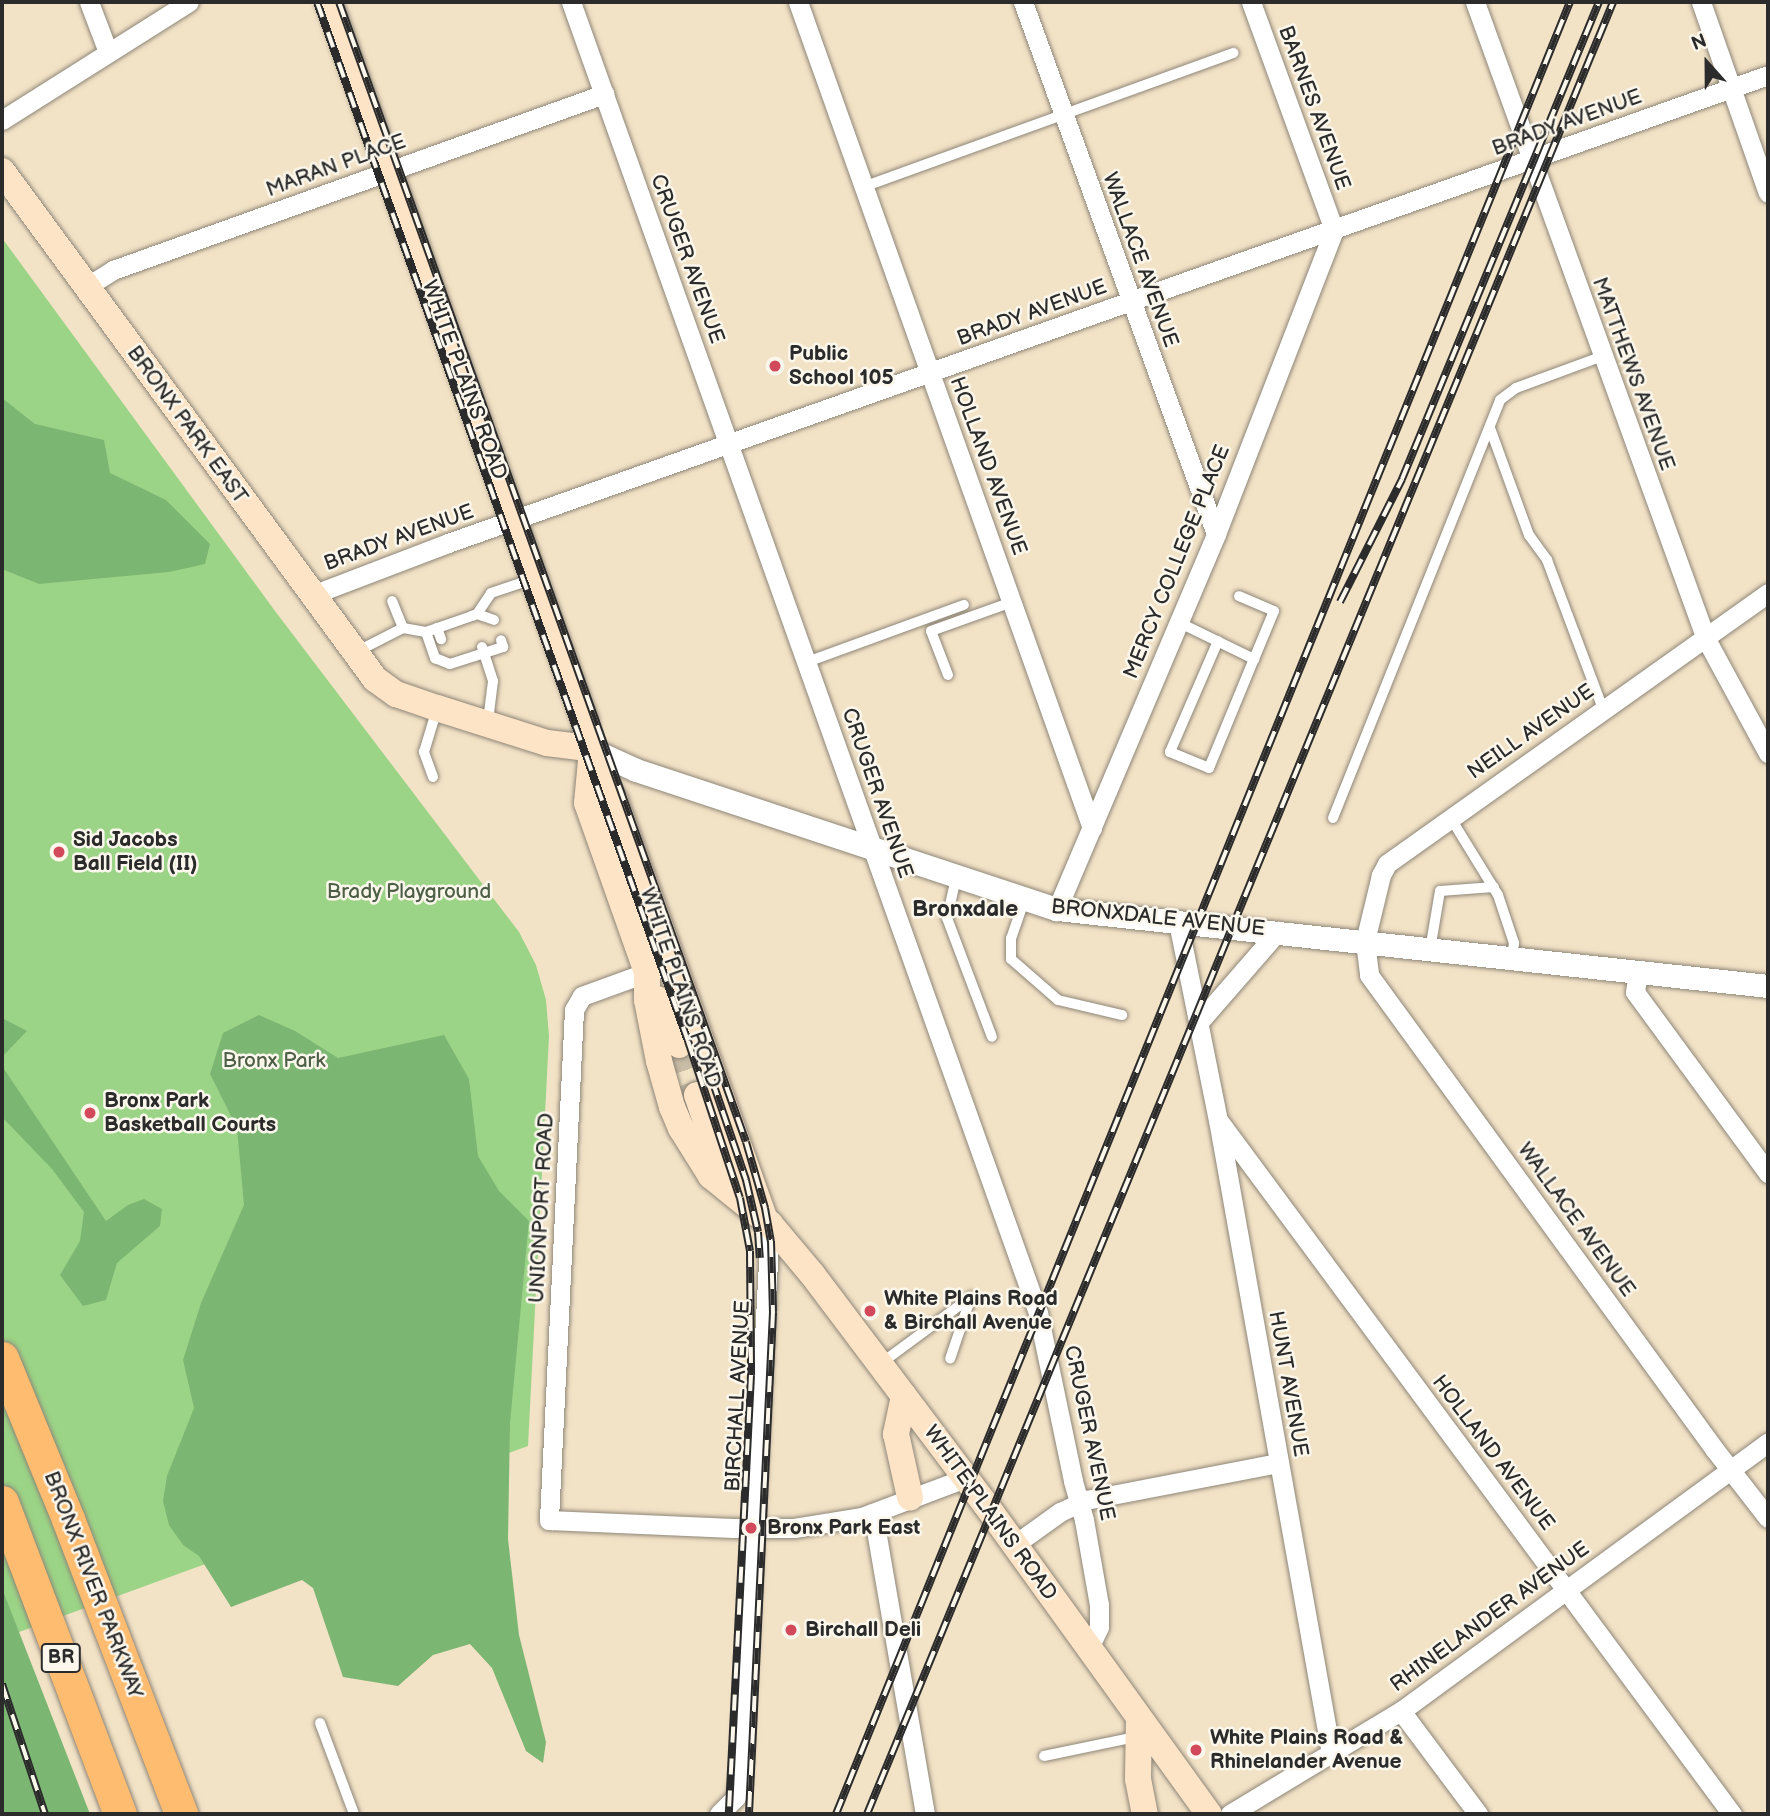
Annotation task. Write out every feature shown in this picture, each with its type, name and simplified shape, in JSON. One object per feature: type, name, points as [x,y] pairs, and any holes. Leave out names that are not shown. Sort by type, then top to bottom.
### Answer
[{"type":"highway","name":"BRONX RIVER PARKWAY","points":[[2,1358],[73,1532],[181,1814]]},
{"type":"highway","name":"BR","points":[[2,1502],[120,1814]]},
{"type":"main road","name":"WHITE PLAINS ROAD","points":[[329,2],[585,720],[590,754],[587,803],[648,977],[679,1045]]},
{"type":"main road","name":"BRONX PARK EAST","points":[[2,171],[374,679]]},
{"type":"main road","name":"BRONXDALE AVENUE","points":[[374,679],[396,694],[547,743],[590,754]]},
{"type":"main road","name":"WHITE PLAINS ROAD","points":[[590,754],[615,802],[760,1216]]},
{"type":"main road","name":"WHITE PLAINS ROAD","points":[[648,977],[647,1000],[671,1107],[711,1176],[760,1216]]},
{"type":"main road","name":"WHITE PLAINS ROAD","points":[[697,1095],[716,1150],[760,1216],[880,1364],[1014,1545],[1139,1727],[1209,1814]]},
{"type":"main road","points":[[904,1396],[896,1434],[910,1497]]},
{"type":"main road","points":[[1139,1727],[1139,1779],[1146,1814]]},
{"type":"street","points":[[89,2],[108,52]]},
{"type":"street","points":[[2,120],[189,2]]},
{"type":"street","name":"CRUGER AVENUE","points":[[571,2],[1038,1313],[1100,1614],[1099,1628],[1088,1650]]},
{"type":"street","name":"HOLLAND AVENUE","points":[[798,2],[1092,828]]},
{"type":"street","name":"WALLACE AVENUE","points":[[1023,2],[1216,534]]},
{"type":"street","name":"BARNES AVENUE","points":[[1251,2],[1334,230]]},
{"type":"street","name":"MATTHEWS AVENUE","points":[[1475,2],[1706,639],[1768,753]]},
{"type":"street","points":[[1701,2],[1768,193]]},
{"type":"street","name":"BRADY AVENUE","points":[[312,595],[1768,75]]},
{"type":"street","name":"MARAN PLACE","points":[[86,287],[113,270],[604,94]]},
{"type":"street","name":"MERCY COLLEGE PLACE","points":[[1057,909],[1216,534],[1334,230]]},
{"type":"street","name":"NEILL AVENUE","points":[[1365,941],[1381,875],[1387,864],[1768,593]]},
{"type":"street","name":"BRONXDALE AVENUE","points":[[590,754],[1024,901],[1057,909],[1768,986]]},
{"type":"street","name":"HUNT AVENUE","points":[[1178,922],[1218,1120],[1331,1753]]},
{"type":"street","points":[[1199,1022],[1278,931]]},
{"type":"street","name":"WALLACE AVENUE","points":[[1365,941],[1370,975],[1715,1450],[1768,1518]]},
{"type":"street","name":"UNIONPORT ROAD","points":[[672,964],[648,977],[582,996],[574,1010],[549,1520],[754,1529]]},
{"type":"street","points":[[1638,971],[1635,992],[1768,1173]]},
{"type":"street","name":"HOLLAND AVENUE","points":[[1218,1120],[1732,1814]]},
{"type":"street","name":"BIRCHALL AVENUE","points":[[719,1814],[736,1797],[741,1774],[754,1529],[760,1216]]},
{"type":"street","name":"RHINELANDER AVENUE","points":[[1230,1814],[1401,1711],[1768,1442]]},
{"type":"street","points":[[1014,1545],[1079,1502],[1278,1463]]},
{"type":"street","points":[[754,1529],[794,1528],[873,1513],[965,1478]]},
{"type":"street","points":[[873,1513],[925,1814]]},
{"type":"street","points":[[1401,1711],[1478,1814]]},
{"type":"lane","points":[[863,187],[1233,52]]},
{"type":"lane","points":[[1332,818],[1500,400],[1507,393],[1603,356]]},
{"type":"lane","points":[[1490,428],[1528,535],[1547,560],[1603,709]]},
{"type":"lane","points":[[475,619],[491,593],[534,578]]},
{"type":"lane","points":[[1218,641],[1170,752],[1209,768],[1274,611],[1239,596]]},
{"type":"lane","points":[[392,601],[403,628]]},
{"type":"lane","points":[[948,675],[932,631],[1013,602]]},
{"type":"lane","points":[[807,662],[964,605]]},
{"type":"lane","points":[[354,653],[403,628],[426,632],[475,619],[494,620]]},
{"type":"lane","points":[[1178,622],[1254,659]]},
{"type":"lane","points":[[454,623],[457,633]]},
{"type":"lane","points":[[437,628],[441,639]]},
{"type":"lane","points":[[426,632],[435,657],[449,661],[483,650],[503,647],[501,640]]},
{"type":"lane","points":[[483,650],[493,681],[488,723]]},
{"type":"lane","points":[[433,777],[424,752],[437,708]]},
{"type":"lane","points":[[1450,817],[1494,887],[1514,943],[1512,958]]},
{"type":"lane","points":[[956,878],[947,918],[992,1037]]},
{"type":"lane","points":[[1430,950],[1440,891],[1494,887]]},
{"type":"lane","points":[[1024,901],[1011,938],[1011,958],[1058,1000],[1122,1015]]},
{"type":"lane","points":[[880,1364],[971,1297],[950,1359]]},
{"type":"lane","points":[[320,1723],[354,1814]]},
{"type":"lane","points":[[1044,1756],[1139,1727]]},
{"type":"green space","name":"Bronx Park","points":[[2,238],[275,611],[519,932],[536,965],[546,1000],[549,1036],[528,1446],[11,1635],[2,1814]]},
{"type":"green space","points":[[2,398],[35,424],[104,440],[110,473],[166,500],[210,544],[205,564],[169,572],[39,584],[2,569]]},
{"type":"green space","points":[[259,1015],[295,1031],[338,1058],[444,1035],[469,1079],[478,1156],[499,1191],[529,1221],[510,1423],[508,1539],[519,1635],[546,1742],[543,1763],[526,1751],[492,1668],[470,1644],[433,1655],[398,1686],[343,1677],[313,1588],[302,1580],[231,1607],[199,1556],[183,1545],[169,1525],[163,1501],[167,1476],[194,1408],[183,1360],[201,1303],[244,1205],[237,1128],[210,1074],[223,1033]]},
{"type":"green space","points":[[2,1018],[27,1031],[2,1057]]},
{"type":"green space","points":[[2,1066],[106,1221],[128,1205],[144,1199],[162,1209],[160,1226],[117,1263],[106,1300],[83,1306],[60,1275],[80,1241],[84,1212],[52,1169],[2,1117]]},
{"type":"green space","points":[[2,1588],[5,1596],[90,1814],[2,1814]]},
{"type":"tunnel","points":[[679,1045],[697,1095]]},
{"type":"railway","points":[[317,2],[688,1041],[740,1198],[750,1251],[751,1375],[729,1814]]},
{"type":"railway","points":[[339,2],[746,1142],[765,1208],[771,1241],[773,1312],[749,1814]]},
{"type":"railway","points":[[836,1814],[1570,2]]},
{"type":"railway","points":[[1340,602],[1402,479],[1599,2]]},
{"type":"railway","points":[[867,1814],[1613,2]]},
{"type":"railway","points":[[712,1080],[746,1180],[758,1232],[760,1258]]},
{"type":"railway","points":[[2,1684],[45,1814]]},
{"type":"place","name":"Public School 105","points":[[775,366]]},
{"type":"place","name":"Sid Jacobs Ball Field (II)","points":[[59,852]]},
{"type":"place","name":"Bronx Park Basketball Courts","points":[[90,1113]]},
{"type":"place","name":"White Plains Road & Birchall Avenue","points":[[870,1311]]},
{"type":"place","name":"Bronx Park East","points":[[751,1528]]},
{"type":"place","name":"Birchall Deli","points":[[791,1630]]},
{"type":"place","name":"White Plains Road & Rhinelander Avenue","points":[[1196,1750]]},
{"type":"district","name":"Bronxdale","points":[[965,909]]},
{"type":"park label","name":"Brady Playground","points":[[409,892]]}]
